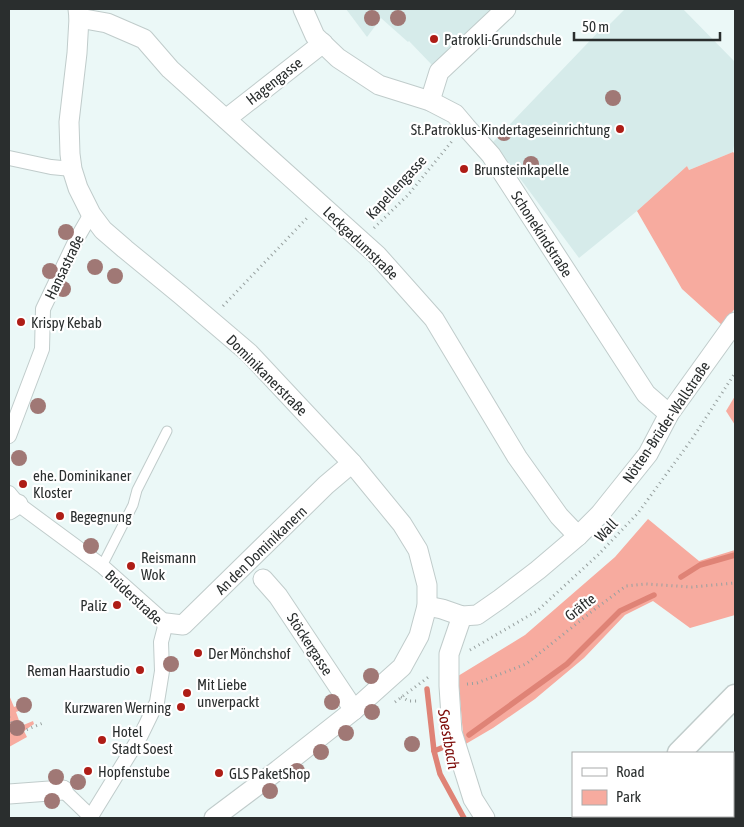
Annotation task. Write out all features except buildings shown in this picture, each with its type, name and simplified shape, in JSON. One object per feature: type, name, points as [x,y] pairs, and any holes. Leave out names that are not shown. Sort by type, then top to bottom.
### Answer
[{"type":"street","name":"Schonekindstraße","points":[[303,9],[315,36],[338,58],[380,85],[430,101],[455,114],[491,155],[646,394],[669,414]]},
{"type":"street","points":[[430,101],[439,72],[506,9]]},
{"type":"street","points":[[9,158],[72,169],[70,122],[79,13]]},
{"type":"street","name":"Leckgadumstraße","points":[[79,13],[144,39],[170,69],[377,254],[434,319],[517,457],[559,516],[578,536]]},
{"type":"street","name":"Hagengasse","points":[[226,119],[322,44]]},
{"type":"street","name":"Dominikanerstraße","points":[[72,169],[78,188],[91,214],[103,230],[249,353],[352,463],[402,524],[418,550],[427,585],[427,606]]},
{"type":"street","name":"Hansastraße","points":[[9,436],[42,349],[43,309],[76,240],[91,214]]},
{"type":"street","name":"Nötten-Brüder-Wallstraße","points":[[462,616],[477,615],[500,600],[578,536],[600,514],[648,454],[669,414],[735,322]]},
{"type":"street","name":"An den Dominikanern","points":[[166,622],[183,625],[326,485],[352,463]]},
{"type":"street","name":"Brüderstraße","points":[[12,502],[102,566],[166,622],[161,642],[162,671],[157,702],[141,735],[91,818]]},
{"type":"street","name":"Stöckergasse","points":[[263,579],[278,596],[354,710]]},
{"type":"street","points":[[214,818],[354,710],[402,668],[419,636],[427,606],[462,616],[449,654],[452,732],[473,800],[485,818]]},
{"type":"street","points":[[680,752],[735,696]]},
{"type":"street","points":[[9,794],[63,790],[91,818]]},
{"type":"lane","points":[[102,566],[167,431]]},
{"type":"path","name":"Kapellengasse","points":[[360,240],[408,195],[454,138],[466,127]]},
{"type":"path","points":[[210,320],[321,204]]},
{"type":"path","name":"Wall","points":[[449,654],[459,654],[468,651],[537,611],[598,554],[638,513],[692,439],[735,373]]},
{"type":"path","name":"Gräfte","points":[[449,686],[477,682],[526,664],[626,586],[646,584],[692,587],[735,583]]},
{"type":"path","points":[[401,697],[409,701],[416,701]]},
{"type":"path","points":[[9,717],[16,734],[43,724]]},
{"type":"shaded area","name":"Patrokli-Grundschule","points":[[346,9],[495,9],[433,66],[409,41],[381,18],[367,37]]},
{"type":"shaded area","name":"St.Patroklus-Kindertageseinrichtung","points":[[625,9],[683,9],[735,62],[735,139],[733,152],[689,170],[687,166],[637,211],[579,258],[493,142],[604,26],[607,27]]},
{"type":"green space","points":[[733,152],[735,154],[735,308],[723,326],[682,289],[637,211],[687,166],[689,170]]},
{"type":"green space","points":[[735,396],[735,425],[726,411]]},
{"type":"green space","points":[[648,519],[699,561],[735,550],[735,615],[690,628],[653,601],[625,615],[584,658],[535,699],[493,728],[464,745],[458,676],[525,635],[615,557]]},
{"type":"green space","points":[[9,695],[14,707],[28,701],[31,706],[16,712],[21,726],[33,721],[34,724],[24,731],[27,737],[9,747]]},
{"type":"waterway","points":[[681,577],[700,565],[735,555]]},
{"type":"waterway","points":[[469,735],[567,664],[620,611],[654,595]]},
{"type":"waterway","name":"Soestbach","points":[[427,689],[434,751],[440,774],[464,818]]},
{"type":"waterway","points":[[434,751],[444,747]]},
{"type":"place","name":"Patrokli-Grundschule","points":[[434,39]]},
{"type":"place","name":"St.Patroklus-Kindertageseinrichtung","points":[[620,129]]},
{"type":"place","name":"Brunsteinkapelle","points":[[464,169]]},
{"type":"place","name":"Krispy Kebab","points":[[21,322]]},
{"type":"place","name":"ehe. Dominikaner Kloster","points":[[23,484]]},
{"type":"place","name":"Begegnung","points":[[60,516]]},
{"type":"place","name":"Reismann Wok","points":[[131,566]]},
{"type":"place","name":"Paliz","points":[[117,605]]},
{"type":"place","name":"Der Mönchshof","points":[[198,653]]},
{"type":"place","name":"Reman Haarstudio","points":[[140,670]]},
{"type":"place","name":"Mit Liebe unverpackt","points":[[187,693]]},
{"type":"place","name":"Kurzwaren Werning","points":[[181,707]]},
{"type":"place","name":"Hotel Stadt Soest","points":[[102,740]]},
{"type":"place","name":"Hopfenstube","points":[[88,771]]},
{"type":"place","name":"GLS PaketShop","points":[[219,773]]}]
